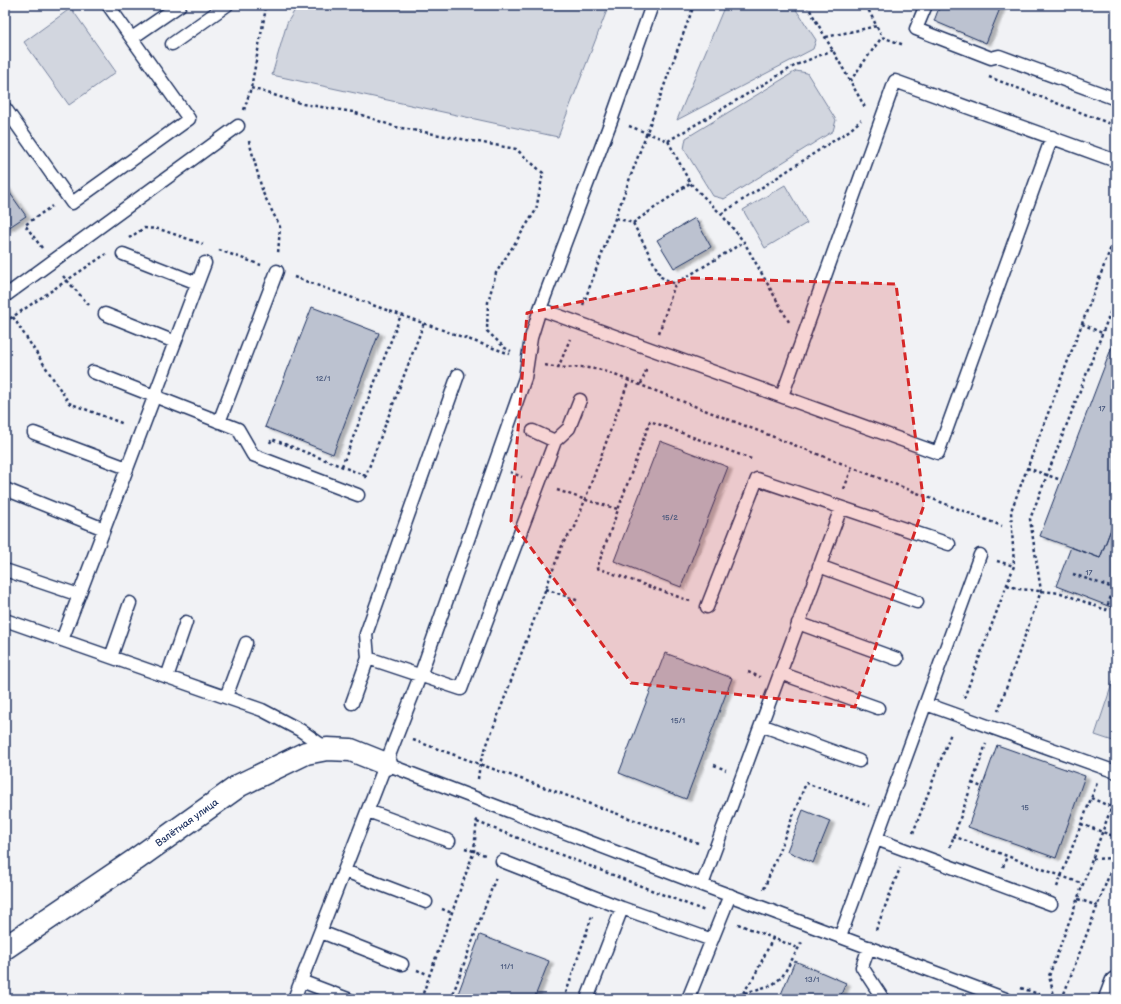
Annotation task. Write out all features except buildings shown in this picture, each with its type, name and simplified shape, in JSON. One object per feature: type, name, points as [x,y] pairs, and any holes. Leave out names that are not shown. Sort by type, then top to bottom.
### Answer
[{"type":"street","name":"Взлётная улица","points":[[5,948],[240,785],[306,753],[327,749],[351,750],[386,764]]},
{"type":"street","points":[[1110,999],[1116,982]]},
{"type":"lane","points":[[5,108],[72,203],[189,119],[108,5]]},
{"type":"lane","points":[[132,38],[180,5]]},
{"type":"lane","points":[[172,44],[227,5]]},
{"type":"lane","points":[[294,999],[420,676],[525,378],[531,338],[540,309],[611,121],[652,5]]},
{"type":"lane","points":[[926,5],[916,29],[991,58],[999,56],[1116,99]]},
{"type":"lane","points":[[782,396],[895,81],[1116,161]]},
{"type":"lane","points":[[5,296],[238,126]]},
{"type":"lane","points":[[540,309],[577,321],[938,453],[1052,137]]},
{"type":"lane","points":[[117,252],[197,283]]},
{"type":"lane","points":[[62,640],[205,263]]},
{"type":"lane","points":[[219,422],[277,271]]},
{"type":"lane","points":[[105,314],[175,342]]},
{"type":"lane","points":[[93,372],[238,429],[253,455],[358,495]]},
{"type":"lane","points":[[352,704],[368,658],[366,634],[458,375]]},
{"type":"lane","points":[[368,658],[461,690],[555,441],[569,428],[580,400]]},
{"type":"lane","points":[[533,431],[555,441]]},
{"type":"lane","points":[[34,433],[127,468]]},
{"type":"lane","points":[[707,607],[757,479],[949,544]]},
{"type":"lane","points":[[5,489],[104,529]]},
{"type":"lane","points":[[702,885],[841,508]]},
{"type":"lane","points":[[840,937],[980,555]]},
{"type":"lane","points":[[819,566],[917,602]]},
{"type":"lane","points":[[5,570],[79,594]]},
{"type":"lane","points":[[111,657],[130,603]]},
{"type":"lane","points":[[5,620],[262,710],[300,730],[327,749]]},
{"type":"lane","points":[[167,677],[186,622]]},
{"type":"lane","points":[[798,623],[896,659]]},
{"type":"lane","points":[[226,697],[246,643]]},
{"type":"lane","points":[[780,672],[878,708]]},
{"type":"lane","points":[[926,704],[1103,766],[1116,772]]},
{"type":"lane","points":[[761,725],[858,761]]},
{"type":"lane","points":[[386,764],[810,926],[840,937],[871,942],[1006,999]]},
{"type":"lane","points":[[368,811],[449,841]]},
{"type":"lane","points":[[876,839],[1051,904]]},
{"type":"lane","points":[[502,861],[622,908],[712,940]]},
{"type":"lane","points":[[345,871],[426,902]]},
{"type":"lane","points":[[688,999],[730,895]]},
{"type":"lane","points":[[587,999],[622,908]]},
{"type":"lane","points":[[320,932],[402,964]]},
{"type":"lane","points":[[871,942],[862,967],[883,999]]},
{"type":"lane","points":[[301,981],[348,999]]},
{"type":"path","points":[[264,5],[265,13],[251,88],[238,126],[250,143],[263,193],[280,227],[277,271]]},
{"type":"path","points":[[558,368],[616,218],[694,5]]},
{"type":"path","points":[[807,5],[868,112]]},
{"type":"path","points":[[826,38],[877,26]]},
{"type":"path","points":[[850,81],[882,36]]},
{"type":"path","points":[[668,141],[796,65],[833,50]]},
{"type":"path","points":[[251,88],[303,104],[352,112],[396,127],[516,149],[544,174],[536,210],[496,273],[488,302],[487,331],[505,348],[528,361]]},
{"type":"path","points":[[721,214],[850,130],[864,117]]},
{"type":"path","points":[[611,121],[648,132],[668,141],[690,183],[721,214],[744,242],[789,322],[787,329]]},
{"type":"path","points":[[633,223],[690,183]]},
{"type":"path","points":[[29,230],[25,225],[39,216]]},
{"type":"path","points":[[616,218],[633,223],[661,277],[675,284]]},
{"type":"path","points":[[124,241],[144,228],[159,229],[208,246]]},
{"type":"path","points":[[871,942],[1014,566],[1011,511],[1116,234]]},
{"type":"path","points":[[641,384],[675,284],[744,242]]},
{"type":"path","points":[[215,249],[528,361],[558,368],[581,367],[602,370],[1002,526]]},
{"type":"path","points":[[5,322],[117,252]]},
{"type":"path","points":[[949,847],[1042,592],[1030,519],[1116,298]]},
{"type":"path","points":[[342,466],[401,315]]},
{"type":"path","points":[[13,317],[70,403],[141,431]]},
{"type":"path","points":[[358,495],[424,323]]},
{"type":"path","points":[[1082,324],[1102,333]]},
{"type":"path","points":[[421,999],[474,851],[477,822],[476,798],[480,764],[563,543],[576,527],[629,380]]},
{"type":"path","points":[[707,607],[597,568],[599,561],[650,421],[758,462]]},
{"type":"path","points":[[1027,468],[1061,480]]},
{"type":"path","points":[[1073,574],[1115,589]]},
{"type":"path","points":[[1007,585],[1019,589],[1061,593],[1106,610],[1115,589],[1116,582]]},
{"type":"path","points":[[546,589],[579,601]]},
{"type":"path","points":[[748,672],[764,679]]},
{"type":"path","points":[[398,734],[700,843]]},
{"type":"path","points":[[714,765],[728,770]]},
{"type":"path","points":[[1051,904],[1103,766]]},
{"type":"path","points":[[764,890],[806,783],[885,813]]},
{"type":"path","points":[[972,783],[982,787]]},
{"type":"path","points":[[1055,999],[1050,976],[1116,795]]},
{"type":"path","points":[[1091,798],[1116,809]]},
{"type":"path","points":[[477,822],[798,948]]},
{"type":"path","points":[[1081,824],[1116,837]]},
{"type":"path","points":[[953,836],[1083,884]]},
{"type":"path","points":[[449,841],[502,861],[451,999]]},
{"type":"path","points":[[1062,999],[1116,858],[1093,859]]},
{"type":"path","points":[[564,999],[599,898]]},
{"type":"path","points":[[1078,899],[1098,906]]},
{"type":"path","points":[[728,999],[772,985],[782,977],[810,926]]},
{"type":"path","points":[[742,994],[754,977],[773,938]]},
{"type":"highlighted area","points":[[692,278],[896,284],[924,505],[855,707],[631,683],[511,521],[527,313]]},
{"type":"shaded area","points":[[298,5],[609,5],[558,137],[272,75],[287,23]]},
{"type":"shaded area","points":[[725,5],[793,5],[816,40],[813,49],[677,120]]},
{"type":"shaded area","points":[[71,8],[116,72],[69,105],[24,42]]},
{"type":"shaded area","points":[[796,71],[807,73],[836,120],[833,131],[724,199],[713,196],[684,149],[686,138]]},
{"type":"shaded area","points":[[785,185],[807,223],[765,248],[743,210]]},
{"type":"shaded area","points":[[1116,672],[1116,742],[1095,735]]}]
